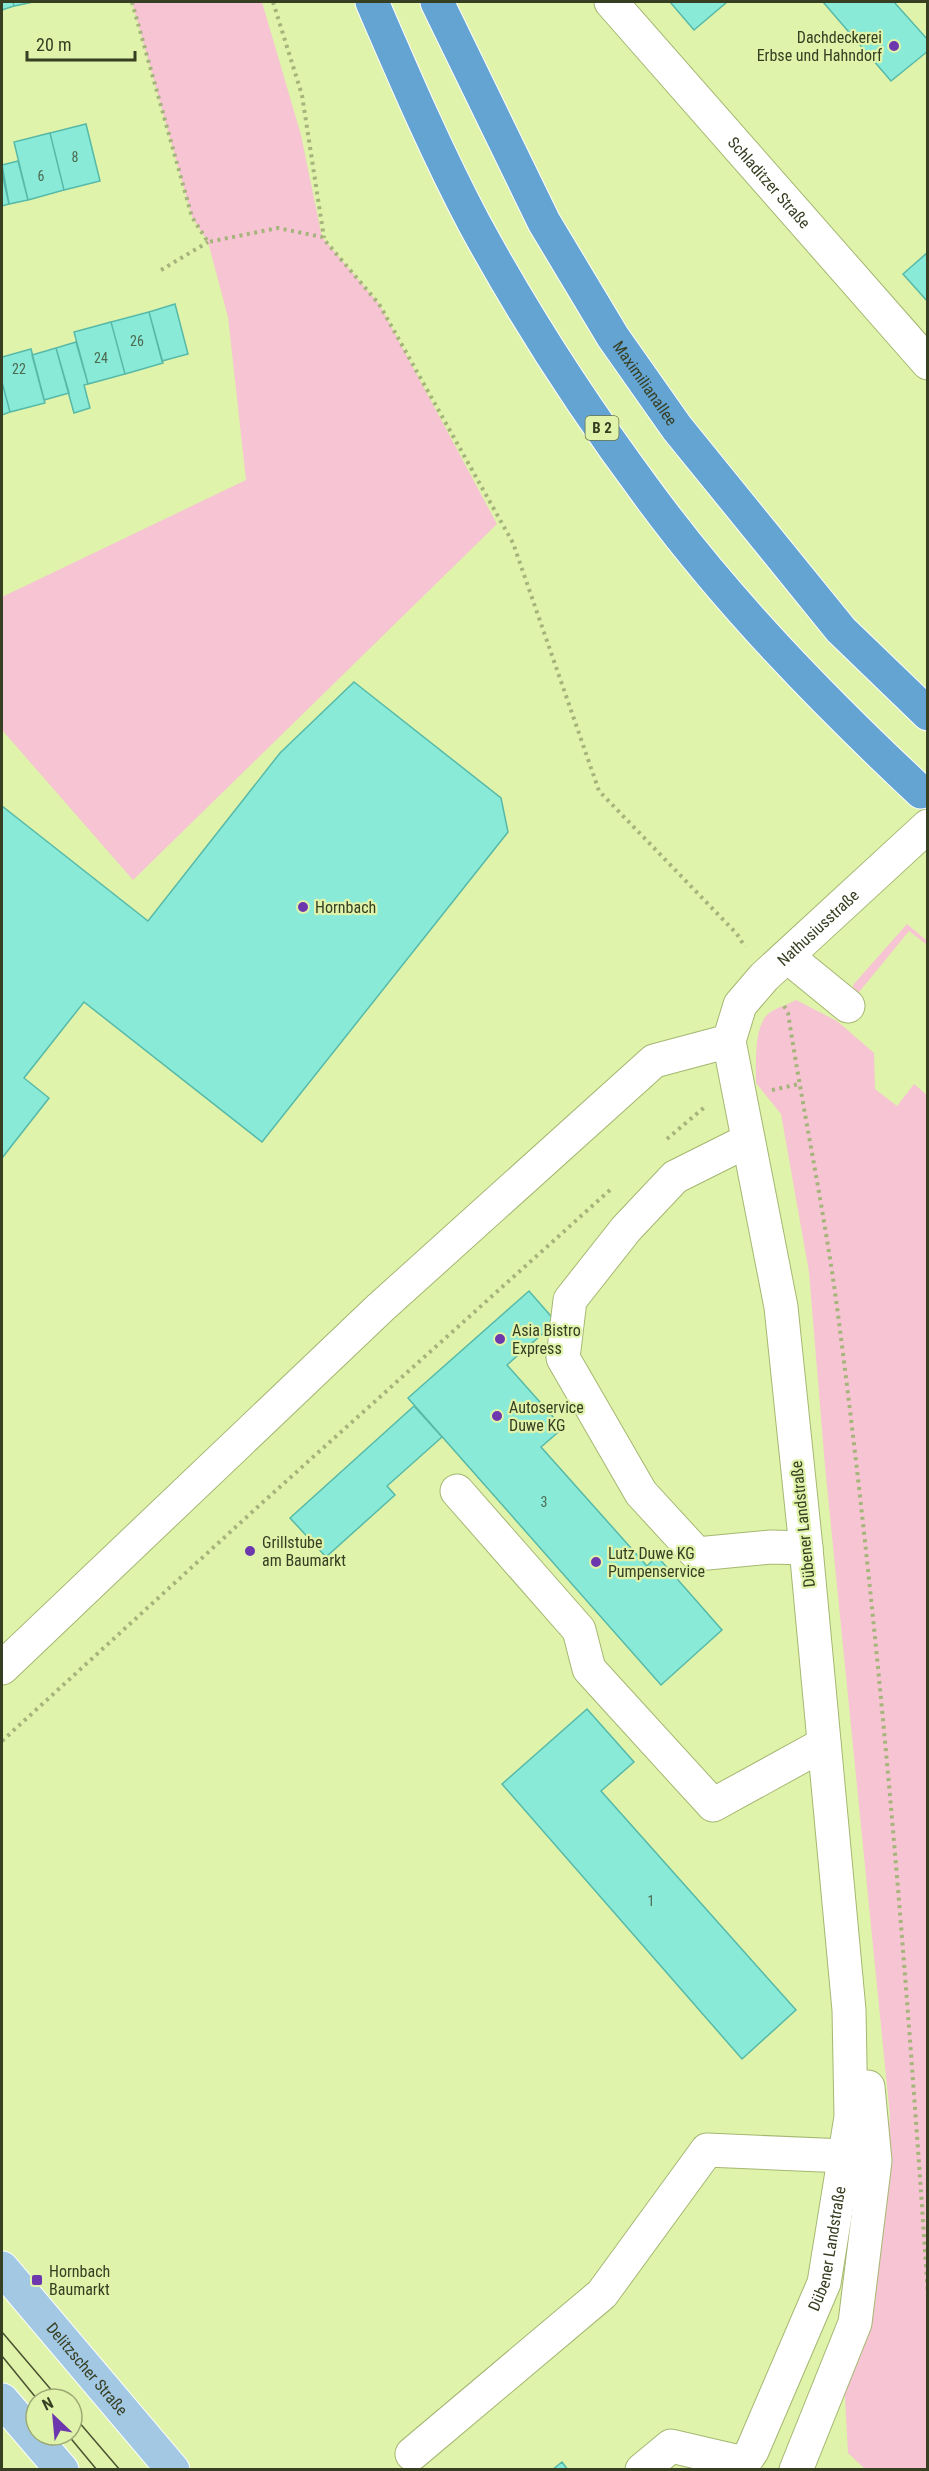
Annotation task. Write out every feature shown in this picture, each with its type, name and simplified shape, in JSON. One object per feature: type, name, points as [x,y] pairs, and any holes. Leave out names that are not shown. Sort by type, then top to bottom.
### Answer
[{"type":"highway","name":"B 2","points":[[372,2],[414,100],[474,222],[544,343],[648,495],[738,605],[801,675],[921,792]]},
{"type":"highway","name":"Maximilianallee","points":[[436,2],[544,222],[613,337],[676,429],[841,630],[927,714]]},
{"type":"main road","name":"Delitzscher Straße","points":[[2,2268],[173,2469]]},
{"type":"main road","points":[[2,2400],[62,2469]]},
{"type":"street","name":"Schladitzer Straße","points":[[611,2],[927,363]]},
{"type":"street","name":"Nathusiusstraße","points":[[729,1041],[740,1005],[776,967],[927,826]]},
{"type":"street","points":[[776,967],[848,1006]]},
{"type":"street","points":[[2,1668],[380,1308],[654,1061],[729,1041]]},
{"type":"street","name":"Dübener Landstraße","points":[[729,1041],[781,1307],[849,2010],[851,2117],[824,2283],[745,2461]]},
{"type":"street","points":[[747,1141],[675,1177],[626,1228],[570,1300],[563,1358],[641,1493],[697,1554],[771,1547],[806,1548]]},
{"type":"street","points":[[457,1491],[579,1630],[588,1669],[713,1805],[824,1744]]},
{"type":"street","name":"Dübener Landstraße","points":[[796,2469],[855,2323],[875,2161],[867,2076],[849,2010]]},
{"type":"street","points":[[412,2454],[602,2294],[707,2150],[845,2156]]},
{"type":"street","points":[[642,2469],[671,2446],[784,2469]]},
{"type":"path","points":[[132,2],[192,217],[208,242]]},
{"type":"path","points":[[273,2],[302,95],[324,239],[379,304],[513,543],[599,792],[737,934],[776,967],[788,1013],[837,1303],[867,1548],[908,2003],[927,2295]]},
{"type":"path","points":[[160,270],[208,242],[278,228],[324,239]]},
{"type":"path","points":[[661,1145],[705,1105],[799,1084]]},
{"type":"path","points":[[2,1741],[262,1503],[617,1185]]},
{"type":"shaded area","points":[[132,2],[262,2],[301,135],[322,237],[379,304],[497,524],[133,880],[2,730],[2,597],[246,480],[228,317],[208,242],[192,217]]},
{"type":"shaded area","points":[[907,924],[927,941],[927,945],[909,931],[855,997],[853,985]]},
{"type":"shaded area","points":[[796,1000],[837,1021],[874,1053],[875,1089],[897,1106],[914,1084],[927,1095],[927,2469],[865,2469],[848,2453],[844,2379],[875,2304],[890,2116],[825,1466],[809,1272],[781,1114],[756,1083],[756,1048],[762,1022],[772,1011]]},
{"type":"building","points":[[2,2],[13,2],[14,6],[2,10]]},
{"type":"building","points":[[13,2],[33,2],[14,6]]},
{"type":"building","points":[[670,2],[727,2],[694,30]]},
{"type":"building","name":"Dachdeckerei Erbse und Hahndorf","points":[[823,2],[894,2],[928,40],[928,51],[891,81]]},
{"type":"building","points":[[86,124],[100,181],[64,190],[50,133]]},
{"type":"building","points":[[50,133],[64,190],[28,200],[14,142]]},
{"type":"building","points":[[18,161],[28,200],[9,204],[2,165]]},
{"type":"building","points":[[2,173],[9,204],[2,206]]},
{"type":"building","points":[[928,252],[928,302],[903,274]]},
{"type":"building","points":[[175,304],[188,354],[162,361],[149,312]]},
{"type":"building","points":[[149,312],[163,363],[125,374],[111,322]]},
{"type":"building","points":[[111,322],[125,374],[88,384],[74,332]]},
{"type":"building","points":[[76,342],[88,384],[84,385],[90,408],[74,413],[56,348]]},
{"type":"building","points":[[56,348],[69,393],[44,400],[32,355]]},
{"type":"building","points":[[31,349],[45,403],[10,412],[2,382],[2,357]]},
{"type":"building","points":[[2,382],[10,412],[2,415]]},
{"type":"building","name":"Hornbach","points":[[354,682],[501,798],[508,832],[262,1142],[84,1002],[24,1078],[49,1098],[2,1158],[2,806],[148,921],[280,753]]},
{"type":"building","points":[[529,1291],[556,1322],[507,1365],[563,1428],[541,1447],[647,1566],[657,1556],[722,1630],[661,1685],[408,1398]]},
{"type":"building","points":[[414,1406],[442,1437],[387,1486],[395,1495],[326,1557],[290,1518]]},
{"type":"building","points":[[587,1709],[634,1762],[601,1791],[796,2010],[742,2059],[502,1784]]},
{"type":"building","points":[[562,2462],[568,2470],[552,2470]]},
{"type":"tram line","points":[[2,2332],[49,2387]]},
{"type":"tram line","points":[[2,2356],[27,2387]]},
{"type":"tram line","points":[[84,2428],[120,2470]]},
{"type":"tram line","points":[[78,2447],[97,2470]]},
{"type":"place","name":"Dachdeckerei Erbse und Hahndorf","points":[[894,46]]},
{"type":"place","name":"Hornbach","points":[[303,907]]},
{"type":"place","name":"Asia Bistro Express","points":[[500,1339]]},
{"type":"place","name":"Autoservice Duwe KG","points":[[497,1416]]},
{"type":"place","name":"Grillstube am Baumarkt","points":[[250,1551]]},
{"type":"place","name":"Lutz Duwe KG Pumpenservice","points":[[596,1562]]},
{"type":"place","name":"Hornbach Baumarkt","points":[[37,2280]]}]
